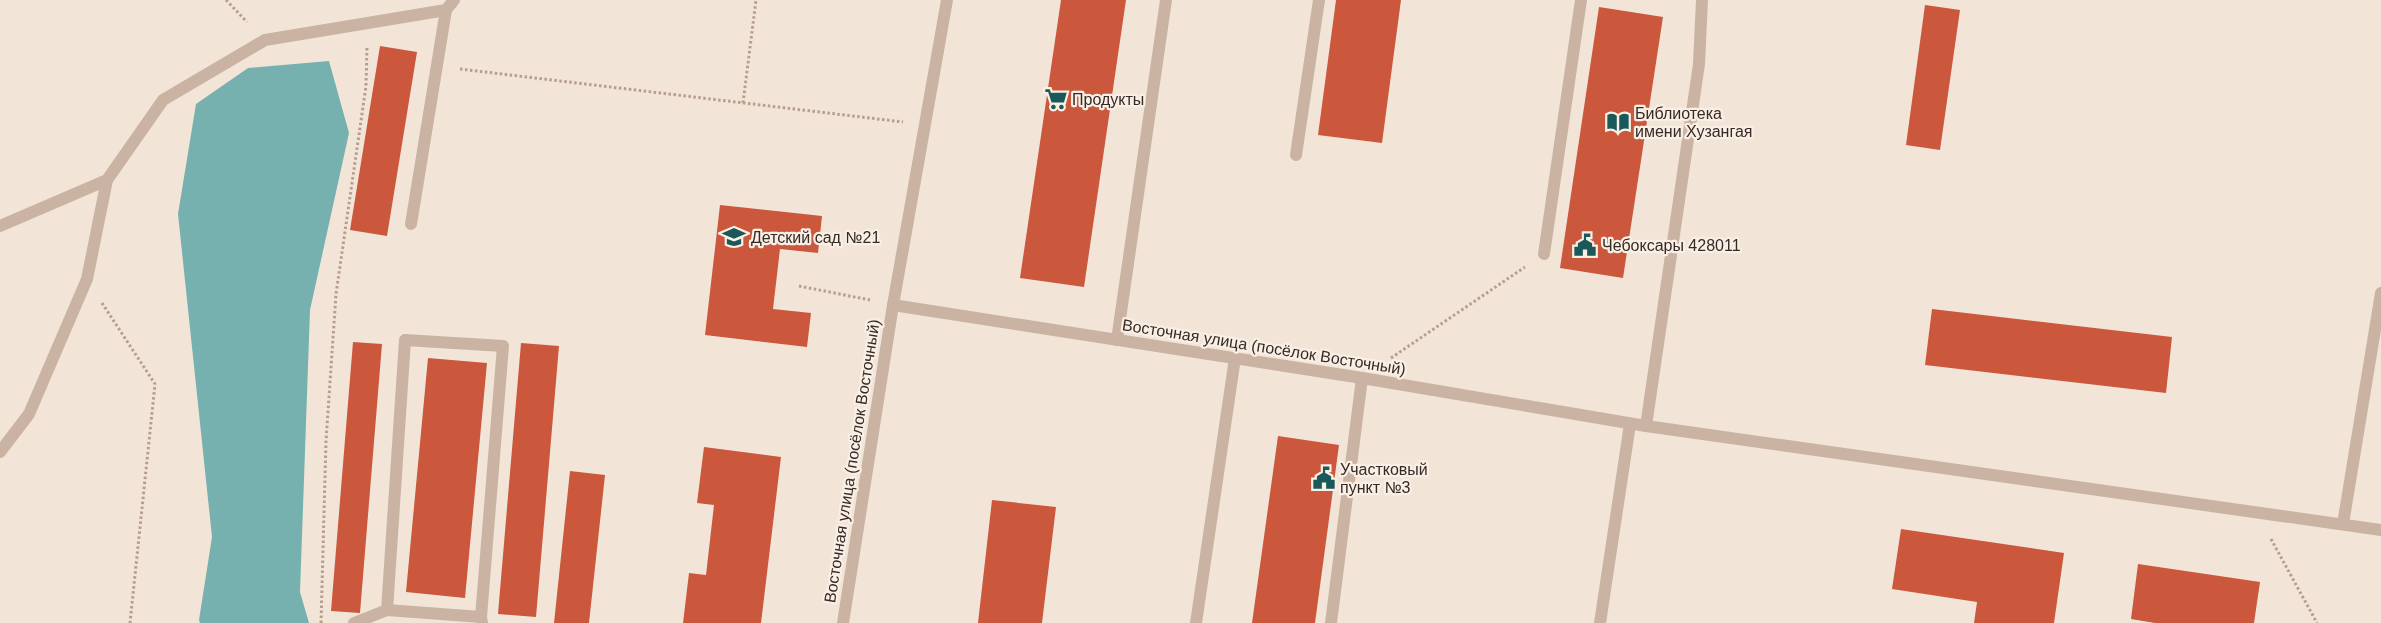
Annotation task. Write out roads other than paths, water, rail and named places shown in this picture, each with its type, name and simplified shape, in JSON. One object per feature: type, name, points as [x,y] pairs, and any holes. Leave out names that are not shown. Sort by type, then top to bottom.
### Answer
[{"type":"street","name":"Восточная улица (посёлок Восточный)","points":[[843,623],[893,305],[947,0]]},
{"type":"street","points":[[1117,340],[1166,0]]},
{"type":"street","points":[[1296,155],[1319,0]]},
{"type":"street","points":[[1544,254],[1581,0]]},
{"type":"street","points":[[1646,426],[1699,64],[1702,0]]},
{"type":"street","points":[[0,452],[29,414],[87,279],[107,180],[163,100],[266,40],[367,23],[450,5],[437,66],[411,224]]},
{"type":"street","points":[[0,226],[107,180]]},
{"type":"street","points":[[2343,524],[2381,293]]},
{"type":"street","name":"Восточная улица (посёлок Восточный)","points":[[893,305],[1362,378],[1630,424],[2381,530]]},
{"type":"street","points":[[354,623],[388,610],[482,620],[503,346],[405,340],[388,610]]},
{"type":"street","points":[[1196,623],[1234,358]]},
{"type":"street","points":[[1332,623],[1362,378]]},
{"type":"street","points":[[1600,623],[1630,424]]},
{"type":"water","points":[[329,61],[349,133],[310,310],[300,592],[309,623],[200,623],[212,537],[178,214],[196,104],[248,68]]},
{"type":"place","name":"Продукты","points":[[1056,99]]},
{"type":"place","name":"Библиотека имени Хузангая","points":[[1618,122]]},
{"type":"place","name":"Детский сад №21","points":[[734,237]]},
{"type":"place","name":"Чебоксары 428011","points":[[1585,245]]},
{"type":"place","name":"Участковый пункт №3","points":[[1324,478]]}]
